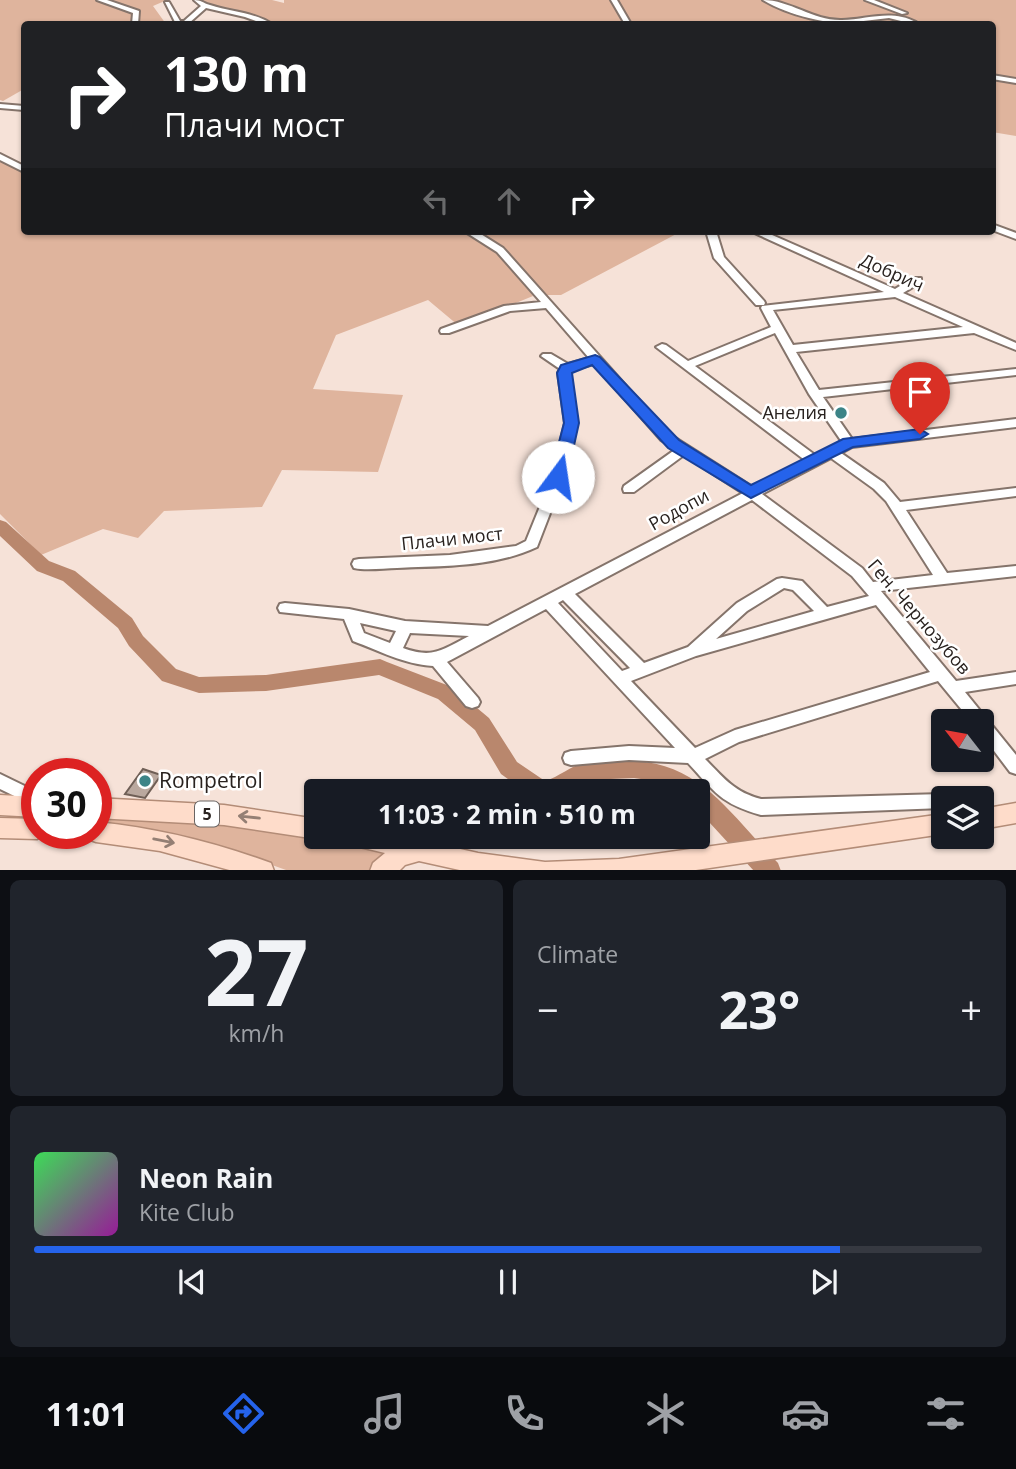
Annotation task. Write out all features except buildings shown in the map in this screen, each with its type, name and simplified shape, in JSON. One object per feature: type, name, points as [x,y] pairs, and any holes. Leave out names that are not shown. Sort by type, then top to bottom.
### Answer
[{"type":"main road","points":[[0,805],[21,806]]},
{"type":"main road","name":"5","points":[[112,809],[224,815],[304,827]]},
{"type":"main road","points":[[994,816],[1016,813]]},
{"type":"main road","points":[[548,870],[619,870],[931,826]]},
{"type":"main road","points":[[0,828],[21,829]]},
{"type":"main road","name":"5","points":[[112,834],[200,848],[263,870]]},
{"type":"main road","points":[[396,849],[438,861]]},
{"type":"main road","points":[[381,870],[398,856],[542,870]]},
{"type":"street","points":[[100,0],[136,12],[135,21]]},
{"type":"street","points":[[197,0],[205,6],[262,21]]},
{"type":"street","points":[[614,0],[626,21]]},
{"type":"street","points":[[765,0],[816,18],[845,21],[889,16],[906,21]]},
{"type":"street","points":[[870,0],[908,14]]},
{"type":"street","points":[[899,1],[912,21]]},
{"type":"street","points":[[167,3],[176,21]]},
{"type":"street","points":[[188,21],[205,6]]},
{"type":"street","points":[[996,78],[1016,81]]},
{"type":"street","points":[[0,106],[21,107]]},
{"type":"street","points":[[0,158],[21,168]]},
{"type":"street","points":[[996,228],[1016,236]]},
{"type":"street","name":"Ген. Чернозубов","points":[[476,235],[500,250],[665,437],[751,492],[846,564],[875,593],[971,709]]},
{"type":"street","points":[[712,235],[719,258],[763,306],[849,443]]},
{"type":"street","name":"Добрич","points":[[764,235],[1016,346]]},
{"type":"street","points":[[763,306],[894,294],[917,280]]},
{"type":"street","points":[[445,331],[508,308],[548,305]]},
{"type":"street","points":[[688,365],[777,328]]},
{"type":"street","points":[[789,349],[978,329]]},
{"type":"street","points":[[662,347],[816,462]]},
{"type":"street","points":[[547,356],[566,368],[595,360]]},
{"type":"street","name":"Плачи мост","points":[[359,564],[450,560],[520,550],[533,544],[558,477],[571,423],[564,373],[566,368]]},
{"type":"street","points":[[816,394],[1016,372]]},
{"type":"street","name":"Родопи","points":[[437,660],[566,594],[751,492],[816,462],[849,443],[1016,423]]},
{"type":"street","points":[[629,489],[683,450]]},
{"type":"street","points":[[832,453],[879,486],[897,507],[944,580]]},
{"type":"street","points":[[897,507],[1016,492]]},
{"type":"street","points":[[621,678],[693,651],[823,612],[875,593],[944,580],[1016,571]]},
{"type":"street","points":[[693,651],[742,607],[782,583],[797,585],[823,612]]},
{"type":"street","points":[[566,594],[640,669]]},
{"type":"street","points":[[549,603],[728,794],[742,802],[761,807],[931,801]]},
{"type":"street","name":"Родопи","points":[[285,608],[349,614],[369,621],[405,627],[491,632]]},
{"type":"street","points":[[349,614],[358,637],[417,659],[437,660],[472,702]]},
{"type":"street","points":[[393,652],[405,627]]},
{"type":"street","points":[[571,758],[629,753],[695,756],[735,737],[948,681],[1016,678]]},
{"type":"street","name":"Ген. Чернозубов","points":[[994,739],[1016,767]]},
{"type":"street","points":[[0,781],[21,792]]},
{"type":"shaded area","points":[[0,0],[167,0],[153,6],[164,21],[21,21],[21,91],[3,101],[0,100]]},
{"type":"shaded area","points":[[196,0],[272,0],[284,3],[284,0],[1016,0],[1016,136],[996,133],[996,21],[263,21]]},
{"type":"shaded area","points":[[0,156],[21,167],[21,235],[674,235],[561,295],[539,295],[510,262],[533,296],[459,326],[428,300],[336,335],[313,389],[403,395],[378,472],[282,470],[262,507],[164,511],[138,538],[103,529],[41,555],[0,514]]},
{"type":"shaded area","points":[[112,816],[274,828],[304,834],[304,849],[373,849],[392,853],[375,870],[286,870],[214,844],[150,830],[112,826]]},
{"type":"waterway","points":[[0,526],[43,566],[69,576],[125,623],[136,641],[169,675],[199,685],[266,683],[380,667],[445,693],[482,724],[509,768],[525,779]]},
{"type":"waterway","points":[[570,779],[586,771],[634,769],[655,771],[677,779]]},
{"type":"waterway","points":[[710,808],[769,870]]},
{"type":"place","name":"Анелия","points":[[841,413]]},
{"type":"place","name":"Rompetrol","points":[[145,781]]},
{"type":"route","points":[[558,477],[571,423],[564,373],[566,368],[595,360],[673,444],[751,492],[816,462],[849,443],[920,434]]}]
